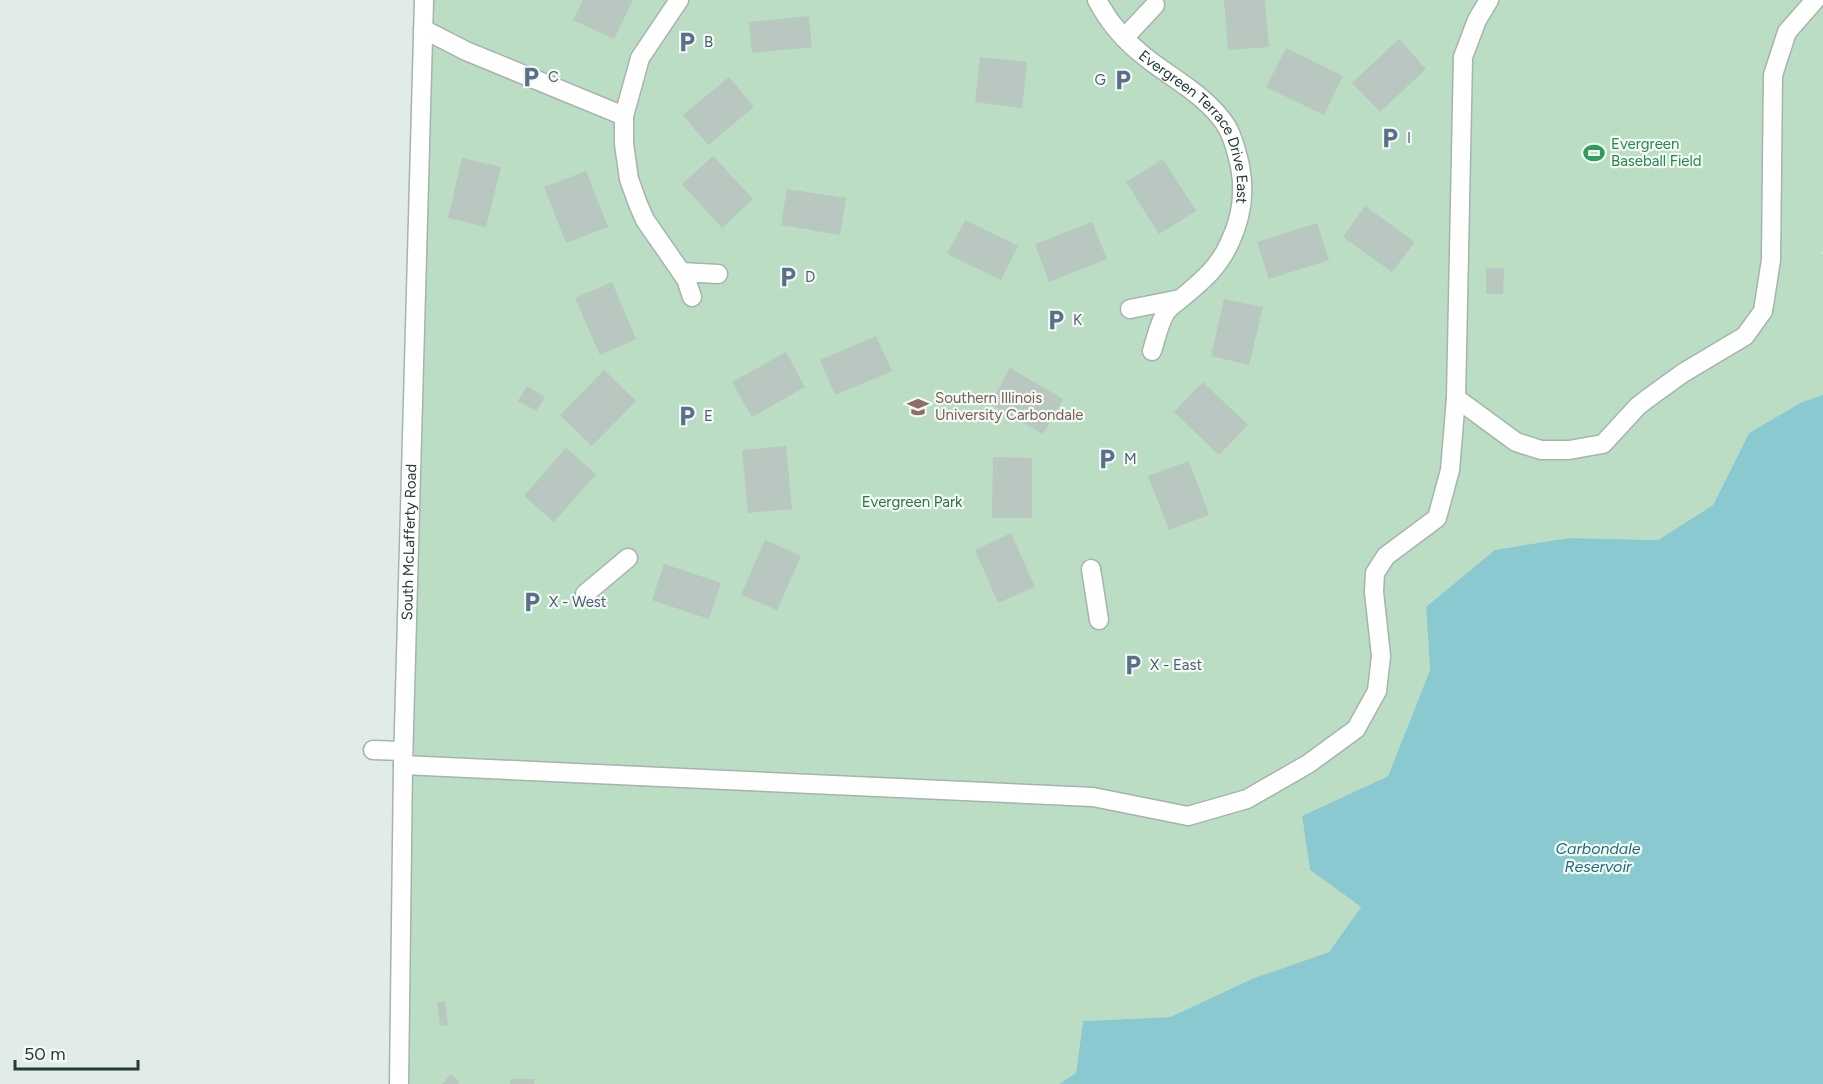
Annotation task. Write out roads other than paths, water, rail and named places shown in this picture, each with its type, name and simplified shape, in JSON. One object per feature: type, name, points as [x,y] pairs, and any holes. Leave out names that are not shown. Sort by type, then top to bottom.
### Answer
[{"type":"street","name":"South McLafferty Road","points":[[399,1084],[403,758],[424,0]]},
{"type":"street","points":[[679,0],[640,58],[624,117],[625,156],[632,189],[645,220],[681,272],[692,297]]},
{"type":"street","name":"Evergreen Terrace Drive East","points":[[1097,0],[1103,12],[1124,38],[1144,56],[1186,86],[1216,114],[1227,128],[1239,161],[1242,178],[1242,203],[1230,243],[1216,268],[1165,314],[1152,351]]},
{"type":"street","points":[[373,750],[403,758],[1093,797],[1188,816],[1247,799],[1308,764],[1356,729],[1377,691],[1381,656],[1374,592],[1375,573],[1386,556],[1437,518],[1450,470],[1456,398],[1463,57],[1477,20],[1489,0]]},
{"type":"street","points":[[1456,398],[1516,442],[1541,450],[1569,450],[1603,444],[1647,399],[1683,373],[1744,336],[1763,311],[1771,260],[1773,75],[1787,32],[1815,0]]},
{"type":"street","points":[[1124,38],[1155,5]]},
{"type":"street","points":[[423,29],[466,51],[624,117]]},
{"type":"street","points":[[681,272],[718,274]]},
{"type":"street","points":[[1130,309],[1181,299]]},
{"type":"street","points":[[585,594],[628,558]]},
{"type":"street","points":[[1091,568],[1099,620]]},
{"type":"water","name":"Carbondale Reservoir","points":[[1823,395],[1823,1084],[1059,1084],[1076,1073],[1083,1021],[1170,1017],[1254,978],[1329,952],[1361,907],[1310,870],[1302,816],[1388,776],[1430,670],[1426,607],[1495,550],[1570,538],[1658,540],[1713,505],[1749,433],[1802,402]]},
{"type":"place","name":"B","points":[[687,42]]},
{"type":"place","name":"C","points":[[531,77]]},
{"type":"place","name":"G","points":[[1123,80]]},
{"type":"place","name":"I","points":[[1390,138]]},
{"type":"place","name":"Evergreen Baseball Field","points":[[1594,153]]},
{"type":"place","name":"D","points":[[788,277]]},
{"type":"place","name":"K","points":[[1056,320]]},
{"type":"place","name":"Southern Illinois University Carbondale","points":[[918,407]]},
{"type":"place","name":"E","points":[[687,416]]},
{"type":"place","name":"M","points":[[1107,459]]},
{"type":"place","name":"X - West","points":[[532,602]]},
{"type":"place","name":"X - East","points":[[1133,665]]},
{"type":"park label","name":"Evergreen Park","points":[[912,502]]}]
